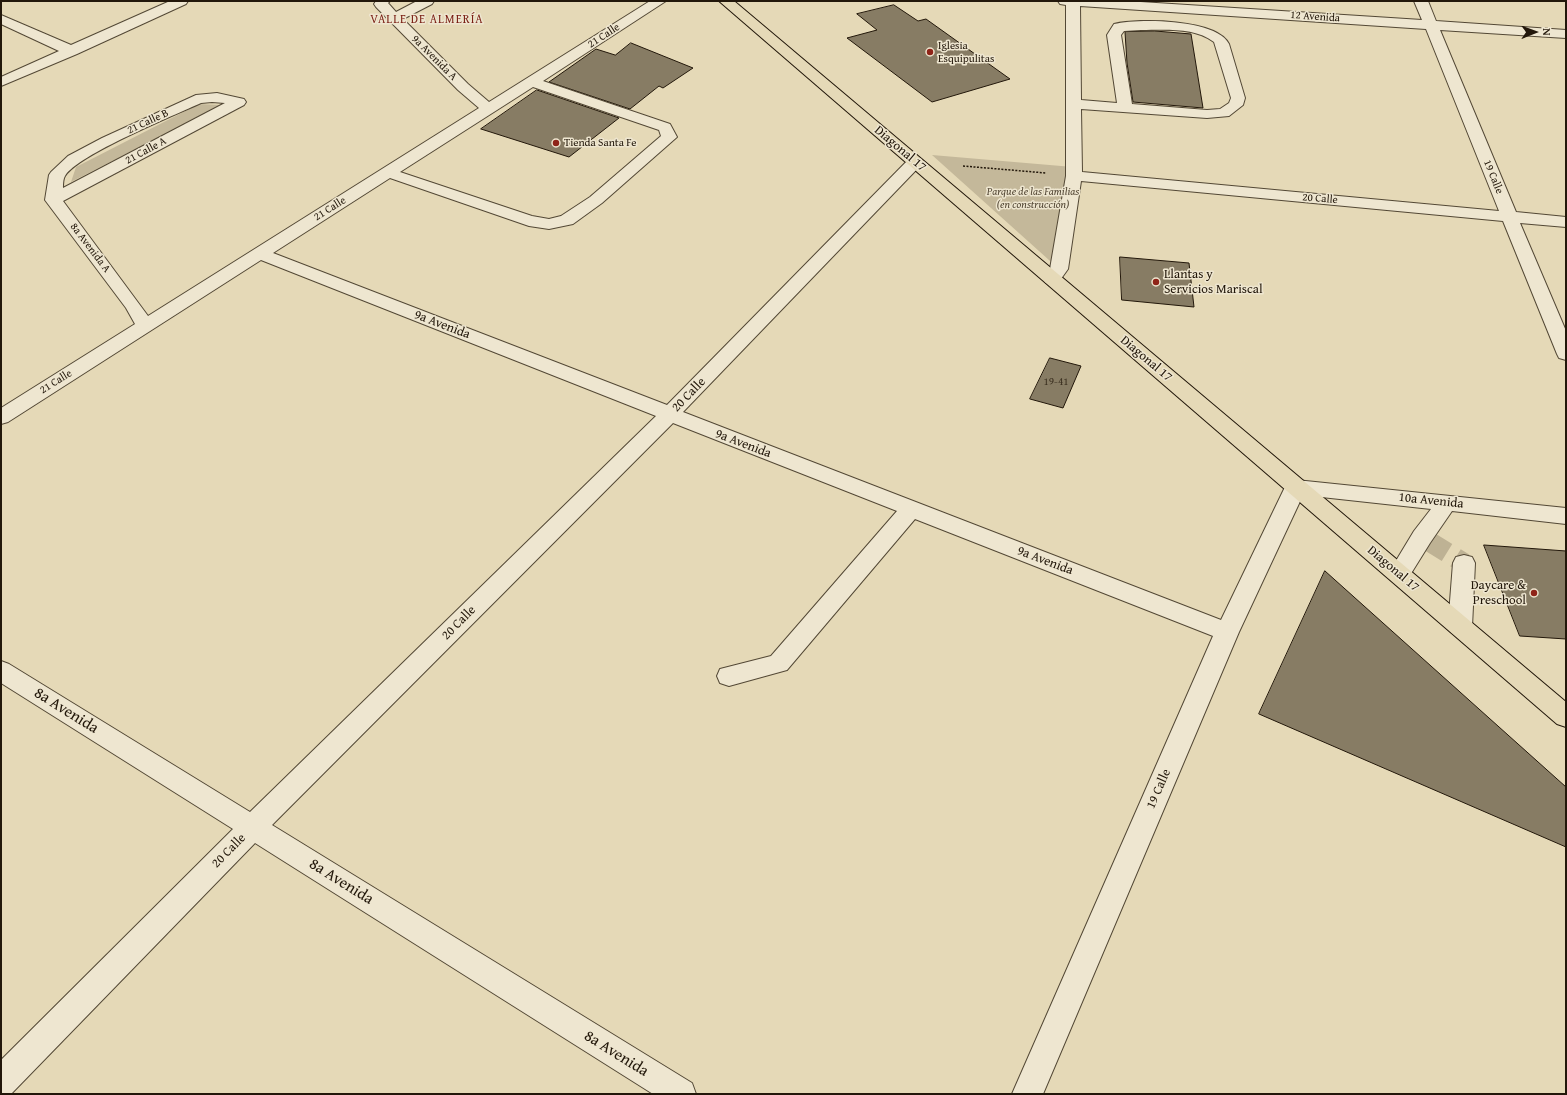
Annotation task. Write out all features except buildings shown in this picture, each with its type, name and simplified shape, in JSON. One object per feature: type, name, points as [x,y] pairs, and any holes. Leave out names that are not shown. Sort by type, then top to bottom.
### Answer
[{"type":"main road","name":"Diagonal 17","points":[[726,1],[1566,717]]},
{"type":"street","points":[[1,82],[181,1]]},
{"type":"street","points":[[395,18],[427,1]]},
{"type":"street","name":"21 Calle","points":[[1,417],[489,110],[659,1]]},
{"type":"street","points":[[1052,279],[1059,269],[1074,176],[1071,1]]},
{"type":"street","name":"12 Avenida","points":[[1071,1],[1180,5],[1566,34]]},
{"type":"street","name":"19 Calle","points":[[1421,1],[1566,354]]},
{"type":"street","name":"9a Avenida A","points":[[382,2],[395,18],[463,87],[489,110]]},
{"type":"street","points":[[1,19],[72,51]]},
{"type":"street","points":[[1073,104],[1207,114],[1224,113],[1236,105],[1237,93],[1219,39],[1207,31],[1182,27],[1133,24],[1119,27],[1114,35],[1125,107]]},
{"type":"street","points":[[389,172],[529,221],[549,224],[567,220],[596,200],[669,137],[665,127],[533,82]]},
{"type":"street","name":"21 Calle B","points":[[53,200],[57,175],[74,159],[107,141],[196,100],[208,97],[222,98],[239,102]]},
{"type":"street","name":"21 Calle A","points":[[53,200],[239,102]]},
{"type":"street","name":"20 Calle","points":[[1,1082],[252,827],[669,415],[915,162]]},
{"type":"street","name":"20 Calle","points":[[1074,176],[1566,222]]},
{"type":"street","name":"8a Avenida A","points":[[53,200],[134,307],[145,326]]},
{"type":"street","name":"9a Avenida","points":[[260,254],[1227,632]]},
{"type":"street","name":"19 Calle","points":[[1027,1094],[1227,632],[1296,487]]},
{"type":"street","name":"10a Avenida","points":[[1296,487],[1566,516]]},
{"type":"street","points":[[1399,574],[1426,540],[1447,503]]},
{"type":"street","points":[[730,676],[779,663],[911,509]]},
{"type":"street","points":[[1460,627],[1464,563]]},
{"type":"street","name":"8a Avenida","points":[[1,671],[681,1094]]},
{"type":"path","points":[[915,162],[1074,176]]},
{"type":"green space","points":[[199,104],[222,105],[71,182],[76,167]]},
{"type":"green space","name":"Parque de las Familias (en construcción)","points":[[932,155],[1073,167],[1059,269]]},
{"type":"tunnel","points":[[1430,542],[1464,563]]},
{"type":"place","name":"Iglesia Esquipulitas","points":[[930,52]]},
{"type":"place","name":"Tienda Santa Fe","points":[[556,143]]},
{"type":"place","name":"Llantas y Servicios Mariscal","points":[[1156,282]]},
{"type":"place","name":"Daycare & Preschool","points":[[1534,593]]},
{"type":"district","name":"VALLE DE ALMERÍA","points":[[427,20]]}]
